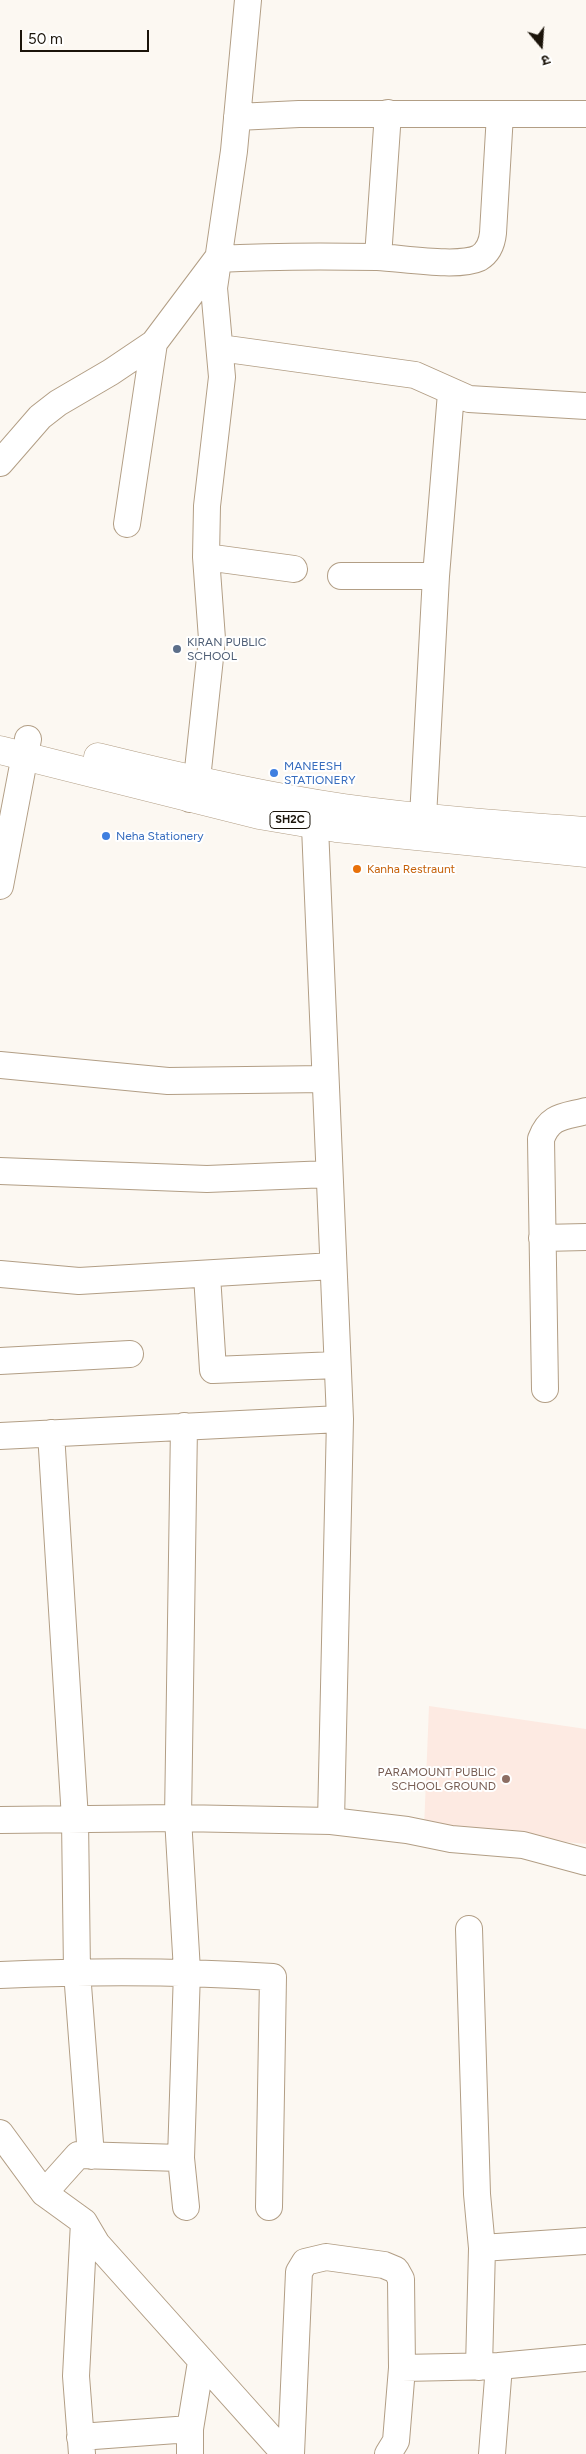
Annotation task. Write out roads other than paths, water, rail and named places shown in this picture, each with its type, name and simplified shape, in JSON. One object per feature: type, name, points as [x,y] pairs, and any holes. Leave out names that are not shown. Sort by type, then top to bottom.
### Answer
[{"type":"main road","name":"SH2C","points":[[0,732],[17,748],[193,789],[314,814],[586,853]]},
{"type":"main road","name":"SH2C","points":[[314,814],[423,817],[586,831]]},
{"type":"street","points":[[193,789],[212,639],[206,557],[207,506],[222,377],[214,288],[237,117],[248,0]]},
{"type":"street","points":[[237,117],[388,113],[586,114]]},
{"type":"street","points":[[378,257],[388,113]]},
{"type":"street","points":[[2,460],[40,417],[58,403],[112,372],[154,343],[217,260],[253,257],[378,257],[460,262],[479,258],[491,246],[500,114]]},
{"type":"street","points":[[127,524],[154,343]]},
{"type":"street","points":[[220,348],[415,375],[435,382],[451,393],[469,399],[586,406]]},
{"type":"street","points":[[423,817],[436,576],[451,393]]},
{"type":"street","points":[[206,557],[294,569]]},
{"type":"street","points":[[340,576],[436,576]]},
{"type":"street","points":[[0,886],[17,748]]},
{"type":"street","points":[[314,814],[340,1418],[331,1821]]},
{"type":"street","points":[[0,1065],[168,1081],[325,1079]]},
{"type":"street","points":[[545,1390],[541,1139],[546,1126],[554,1119],[586,1111]]},
{"type":"street","points":[[0,1171],[207,1180],[329,1174]]},
{"type":"street","points":[[542,1238],[586,1237]]},
{"type":"street","points":[[0,1274],[79,1281],[333,1266]]},
{"type":"street","points":[[206,1275],[213,1370],[338,1365]]},
{"type":"street","points":[[0,1361],[130,1354]]},
{"type":"street","points":[[0,1436],[340,1418]]},
{"type":"street","points":[[184,1426],[178,1818],[187,1971],[181,2158],[186,2207]]},
{"type":"street","points":[[51,1433],[75,1819],[77,1972],[91,2156]]},
{"type":"street","points":[[0,1820],[178,1818],[331,1821],[407,1830],[451,1839],[523,1845],[586,1862]]},
{"type":"street","points":[[469,1929],[477,2194],[489,2367],[492,2454]]},
{"type":"street","points":[[0,1975],[187,1971],[273,1977],[269,2207]]},
{"type":"street","points":[[0,2133],[44,2193],[84,2222],[96,2244],[285,2454]]},
{"type":"street","points":[[44,2193],[78,2155],[181,2158]]},
{"type":"street","points":[[84,2222],[76,2376],[81,2445],[190,2441],[201,2362]]},
{"type":"street","points":[[482,2248],[586,2241]]},
{"type":"street","points":[[292,2454],[299,2272],[305,2262],[326,2257],[384,2265],[396,2270],[401,2279],[402,2368],[396,2441],[388,2454]]},
{"type":"street","points":[[402,2368],[489,2367],[586,2358]]},
{"type":"place","name":"KIRAN PUBLIC SCHOOL","points":[[177,649]]},
{"type":"place","name":"MANEESH STATIONERY","points":[[274,773]]},
{"type":"place","name":"Neha Stationery","points":[[106,836]]},
{"type":"place","name":"Kanha Restraunt","points":[[357,869]]},
{"type":"place","name":"PARAMOUNT PUBLIC SCHOOL GROUND","points":[[506,1779]]}]
